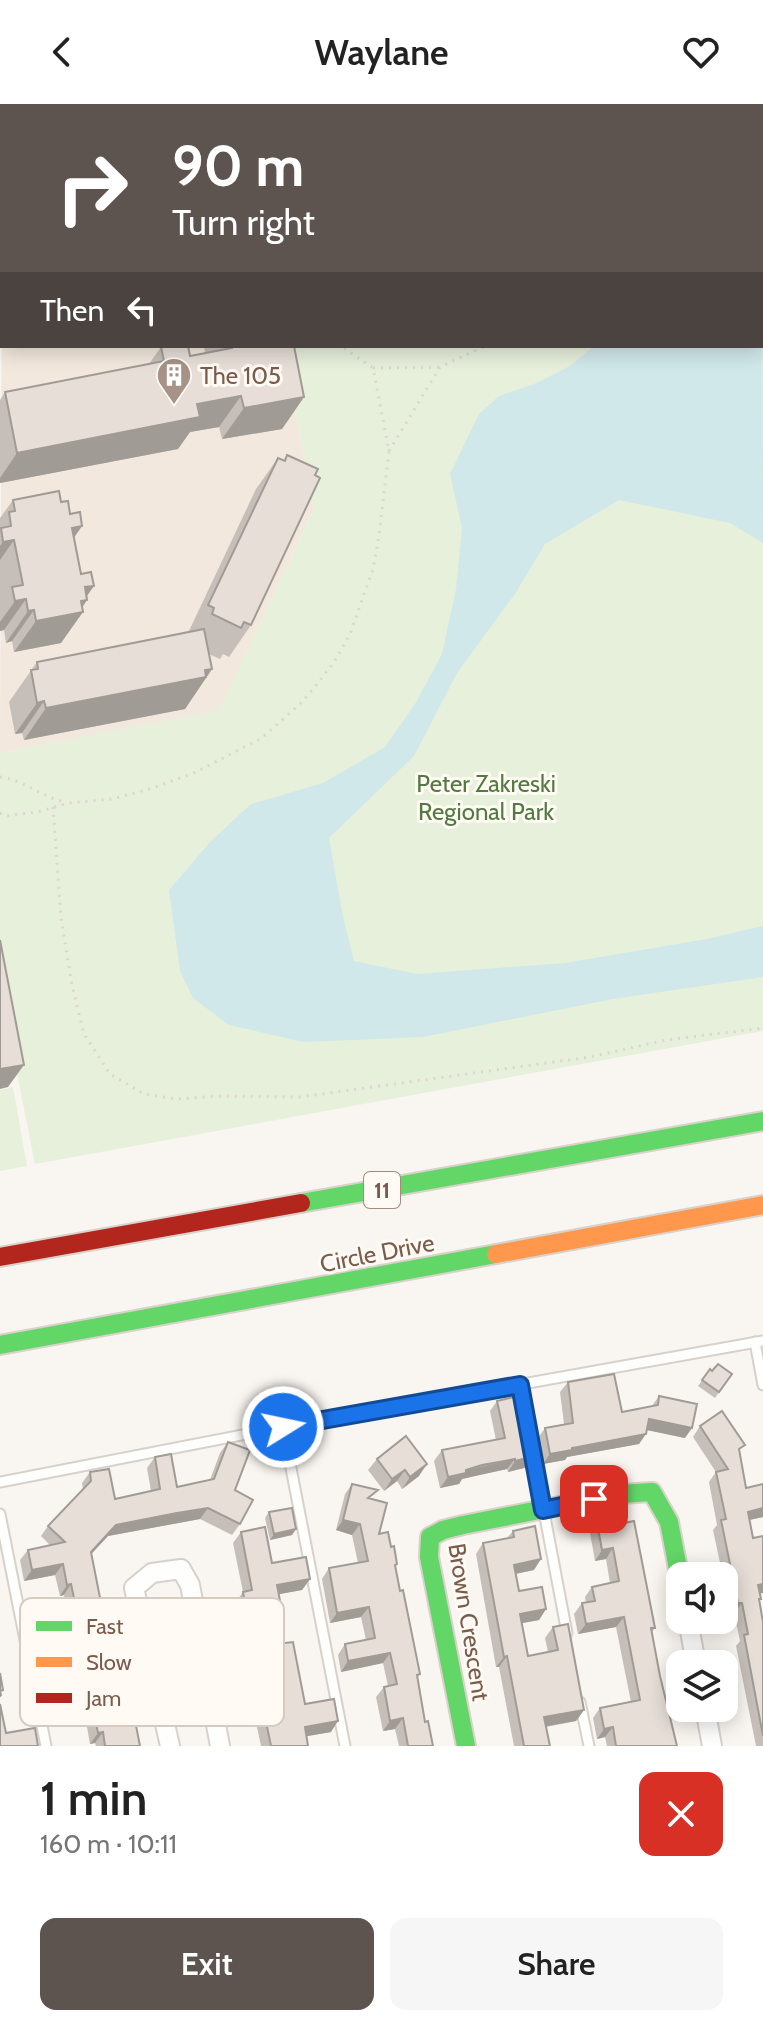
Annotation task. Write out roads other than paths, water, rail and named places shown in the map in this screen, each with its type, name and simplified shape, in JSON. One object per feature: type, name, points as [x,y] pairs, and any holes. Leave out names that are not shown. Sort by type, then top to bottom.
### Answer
[{"type":"main road","name":"11","points":[[0,1257],[763,1121]]},
{"type":"main road","name":"Circle Drive","points":[[0,1345],[763,1205]]},
{"type":"main road","name":"Brown Crescent","points":[[466,1746],[429,1557],[430,1537],[463,1525],[620,1494],[652,1492],[669,1522],[677,1562]]},
{"type":"street","points":[[136,1598],[134,1588],[152,1573],[181,1569],[190,1585],[192,1598]]},
{"type":"street","points":[[708,1722],[712,1746]]},
{"type":"street","points":[[165,1726],[170,1746]]},
{"type":"street","points":[[216,1726],[220,1746]]},
{"type":"lane","points":[[0,1482],[283,1427],[759,1342],[763,1385]]},
{"type":"lane","points":[[520,1385],[569,1643]]},
{"type":"lane","points":[[283,1427],[345,1746]]},
{"type":"lane","points":[[0,1514],[20,1615]]},
{"type":"lane","points":[[577,1687],[589,1746]]},
{"type":"lane","points":[[42,1726],[46,1746]]},
{"type":"water","points":[[592,348],[762,348],[763,543],[730,523],[619,500],[545,544],[515,594],[457,673],[414,756],[329,838],[354,961],[417,974],[565,963],[707,939],[763,926],[763,977],[613,999],[423,1037],[304,1042],[229,1025],[193,998],[180,971],[169,890],[211,841],[251,804],[323,783],[385,747],[415,704],[442,654],[456,589],[462,528],[450,474],[479,414],[499,396],[534,384],[570,366]]},
{"type":"place","name":"The 105","points":[[174,406]]},
{"type":"park label","name":"Peter Zakreski Regional Park","points":[[486,797]]}]
